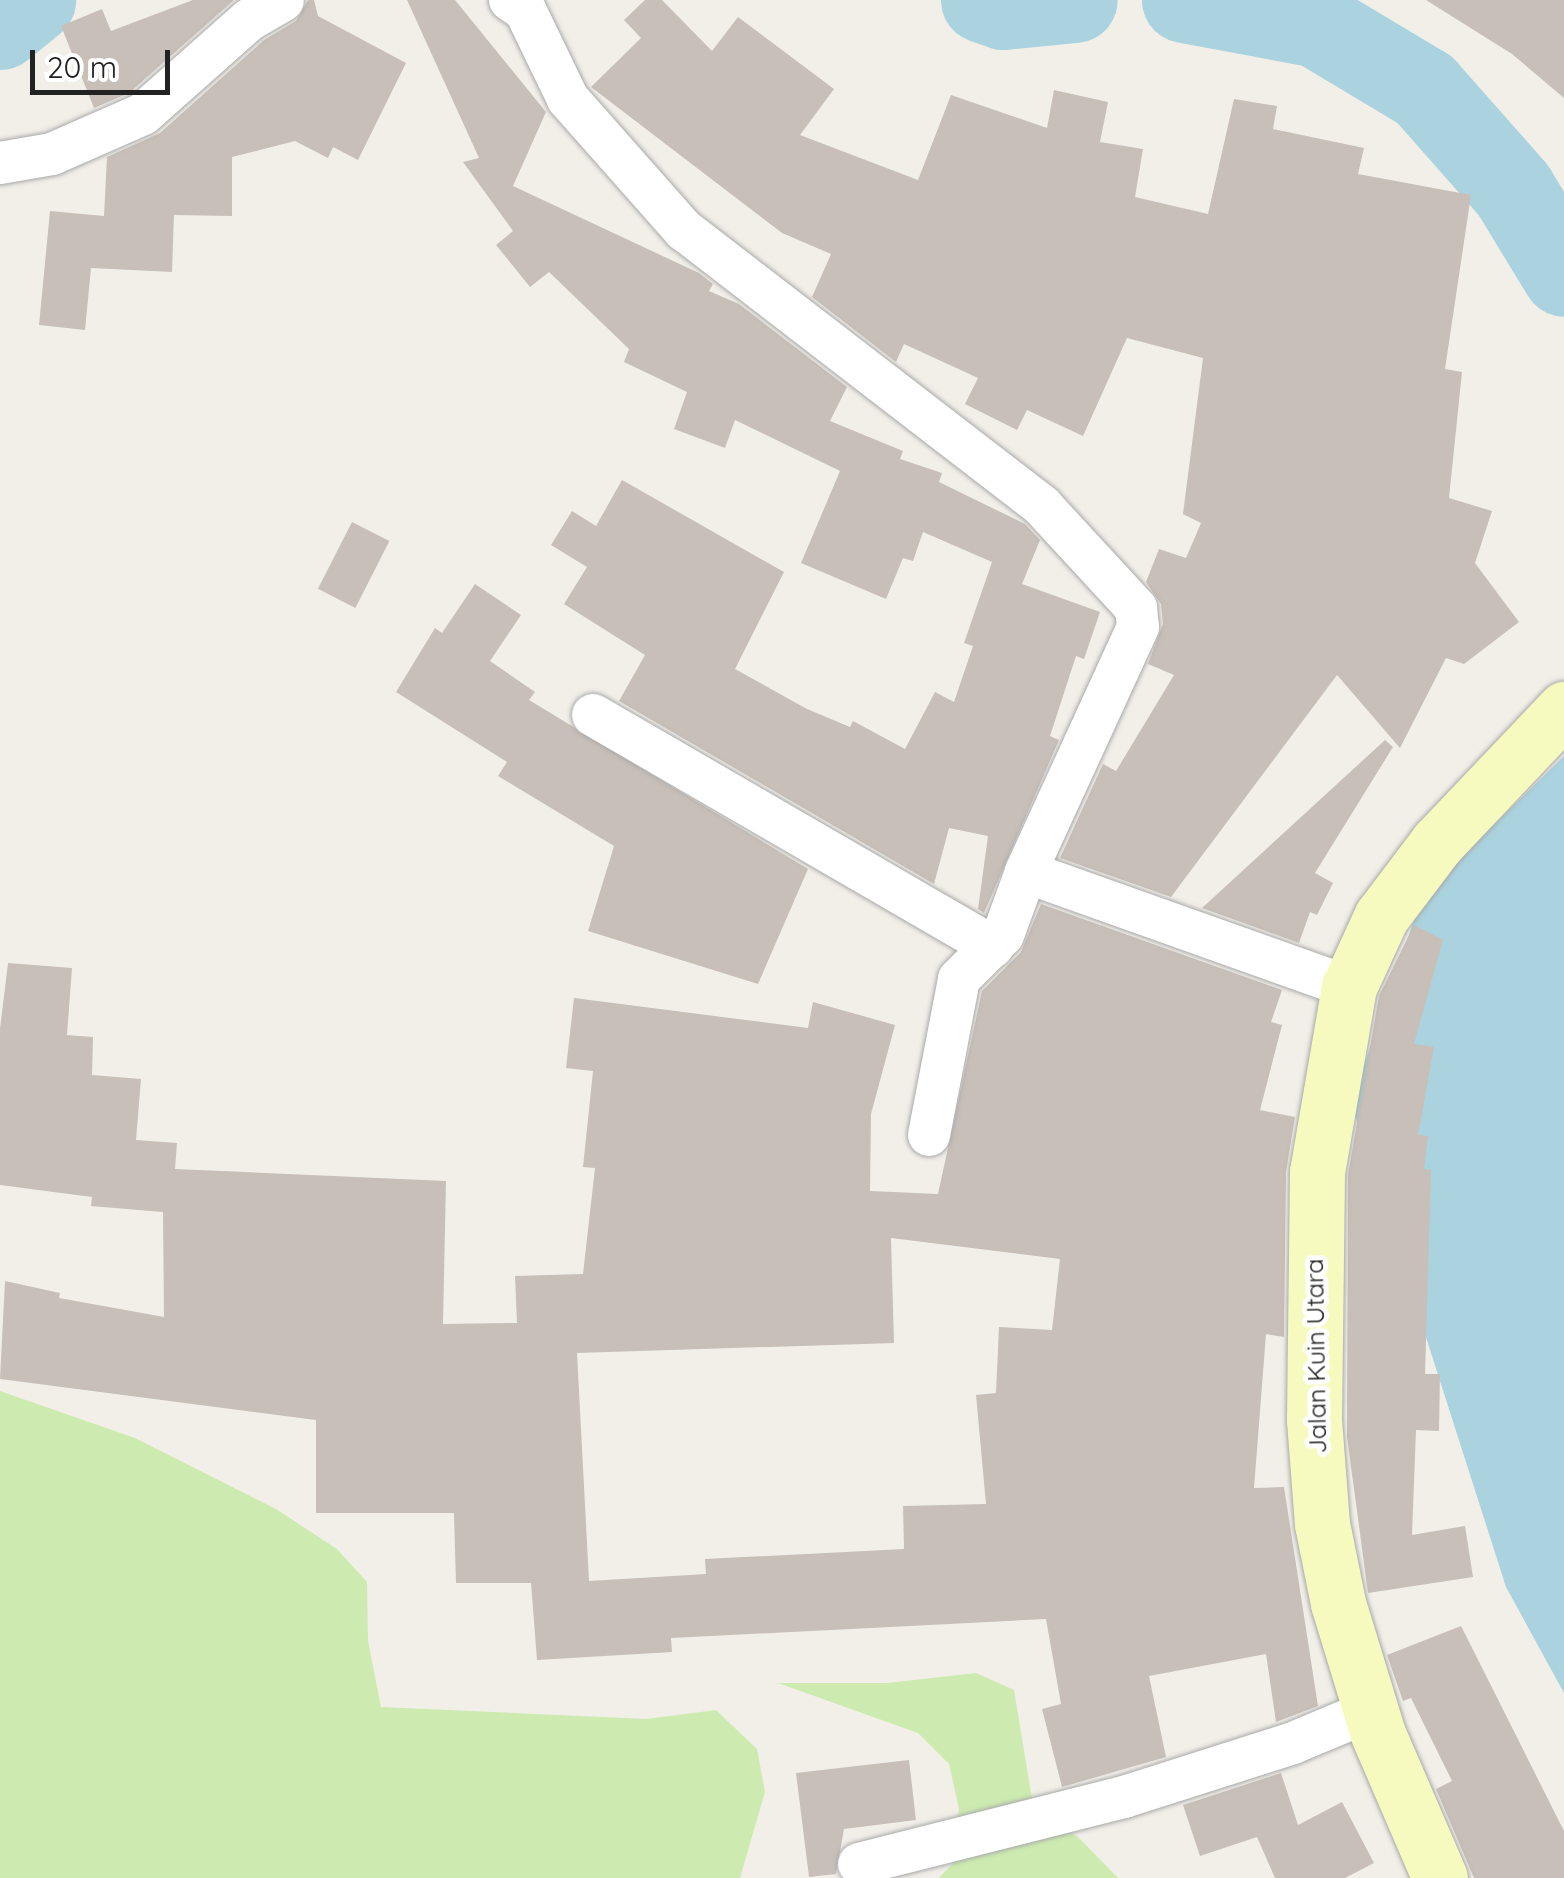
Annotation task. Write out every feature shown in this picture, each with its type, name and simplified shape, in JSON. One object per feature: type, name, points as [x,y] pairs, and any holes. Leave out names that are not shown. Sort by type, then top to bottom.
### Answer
[{"type":"street","points":[[0,162],[52,154],[143,114],[250,20],[282,0]]},
{"type":"street","points":[[510,0],[525,10],[568,98],[684,230],[1042,506],[1136,608],[1138,628],[994,947],[959,979],[930,1135]]},
{"type":"street","name":"Jalan Kuin Utara","points":[[1440,1878],[1372,1710],[1331,1572],[1314,1419],[1317,1172],[1349,987],[1381,916],[1437,842],[1564,709]]},
{"type":"street","points":[[593,715],[994,947]]},
{"type":"street","points":[[1026,872],[1349,987]]},
{"type":"street","points":[[859,1864],[1124,1796],[1293,1743],[1372,1710]]},
{"type":"green space","points":[[0,1391],[135,1438],[276,1509],[337,1549],[367,1582],[368,1641],[381,1707],[646,1719],[716,1710],[757,1749],[765,1792],[740,1878],[0,1878]]},
{"type":"green space","points":[[976,1673],[1014,1690],[1034,1811],[1078,1837],[1118,1878],[939,1878],[953,1863],[959,1809],[949,1764],[918,1733],[778,1683],[888,1683]]},
{"type":"water","points":[[1564,756],[1564,1693],[1506,1587],[1351,1103],[1423,894]]},
{"type":"building","points":[[193,0],[234,0],[129,93],[94,108],[61,26],[102,9],[111,31]]},
{"type":"building","points":[[308,0],[314,0],[318,16],[406,63],[358,160],[333,147],[328,158],[295,141],[232,157],[232,216],[174,215],[172,272],[91,268],[85,330],[39,325],[50,211],[104,216],[107,157],[160,133],[264,40],[296,21]]},
{"type":"building","points":[[407,0],[455,0],[546,112],[513,186],[699,273],[713,284],[709,291],[739,304],[847,387],[830,421],[903,451],[900,459],[942,473],[939,482],[1025,524],[1040,540],[1022,584],[1100,612],[1084,659],[1076,656],[1050,736],[1059,740],[984,913],[978,909],[988,836],[949,828],[934,884],[619,701],[645,655],[564,604],[587,567],[551,545],[572,511],[596,526],[622,480],[784,572],[735,669],[807,709],[850,727],[853,721],[905,749],[935,692],[954,702],[973,646],[964,643],[992,562],[923,532],[913,561],[903,558],[886,599],[801,563],[840,471],[735,420],[725,448],[674,429],[687,392],[624,362],[629,349],[549,272],[530,287],[496,245],[513,231],[463,162],[479,158]]},
{"type":"building","points":[[645,0],[662,0],[712,51],[738,17],[834,89],[800,135],[918,180],[951,95],[1047,128],[1054,90],[1108,102],[1100,142],[1143,149],[1135,197],[1208,214],[1234,99],[1277,106],[1273,129],[1364,148],[1358,174],[1471,195],[1445,369],[1462,372],[1449,498],[1492,511],[1475,563],[1519,622],[1464,664],[1446,658],[1400,748],[1337,675],[1171,897],[1060,858],[1103,764],[1116,771],[1174,675],[1148,664],[1163,624],[1161,604],[1146,582],[1159,549],[1186,558],[1201,523],[1183,514],[1203,358],[1127,338],[1083,436],[1027,410],[1017,430],[965,404],[978,378],[904,344],[896,362],[812,297],[831,254],[782,233],[591,87],[641,38],[624,20]]},
{"type":"building","points":[[1426,0],[1564,0],[1564,98],[1512,54]]},
{"type":"building","points":[[352,522],[389,541],[355,608],[318,589]]},
{"type":"building","points":[[475,584],[521,615],[490,661],[535,692],[529,700],[808,869],[758,984],[588,931],[614,846],[498,776],[507,762],[396,692],[435,628],[442,633]]},
{"type":"building","points":[[1385,740],[1393,747],[1315,873],[1333,883],[1317,915],[1310,912],[1299,943],[1202,908]]},
{"type":"building","points":[[1041,904],[1282,990],[1271,1022],[1282,1025],[1260,1110],[1295,1117],[1286,1172],[1284,1337],[1266,1334],[1254,1488],[1284,1487],[1318,1706],[1276,1722],[1266,1654],[1149,1676],[1166,1757],[1062,1787],[1042,1709],[1061,1704],[1046,1619],[671,1638],[672,1652],[537,1660],[531,1583],[456,1583],[454,1513],[316,1513],[316,1420],[0,1379],[5,1281],[60,1293],[59,1298],[164,1317],[163,1212],[91,1206],[92,1197],[0,1185],[0,1029],[8,963],[72,968],[67,1035],[93,1037],[92,1075],[141,1079],[136,1140],[177,1143],[175,1169],[446,1181],[443,1324],[517,1323],[515,1276],[583,1274],[595,1168],[583,1167],[593,1071],[566,1068],[574,998],[808,1028],[813,1002],[895,1025],[871,1114],[870,1191],[938,1194],[982,991],[1021,952]],"holes":[[[891,1238],[1060,1259],[1052,1330],[999,1327],[996,1393],[976,1395],[986,1504],[903,1506],[904,1549],[705,1559],[706,1574],[589,1581],[577,1353],[894,1343]]]},
{"type":"building","points":[[1414,925],[1443,940],[1414,1044],[1434,1047],[1418,1135],[1428,1136],[1424,1169],[1431,1170],[1425,1374],[1440,1374],[1439,1431],[1416,1430],[1412,1535],[1465,1526],[1473,1577],[1368,1593],[1347,1437],[1348,1175],[1379,996]]},
{"type":"building","points":[[1461,1626],[1564,1831],[1564,1878],[1474,1878],[1436,1789],[1452,1781],[1411,1698],[1403,1701],[1387,1655]]},
{"type":"building","points":[[909,1760],[916,1820],[844,1829],[836,1874],[809,1877],[796,1773]]},
{"type":"building","points":[[1281,1773],[1298,1825],[1342,1802],[1374,1863],[1345,1878],[1275,1878],[1257,1837],[1200,1856],[1183,1805]]},
{"type":"waterway","points":[[0,27],[33,0]]},
{"type":"waterway","points":[[983,0],[1003,7],[1075,0]]},
{"type":"waterway","points":[[1184,0],[1317,25],[1424,89],[1513,190],[1564,274]]}]
